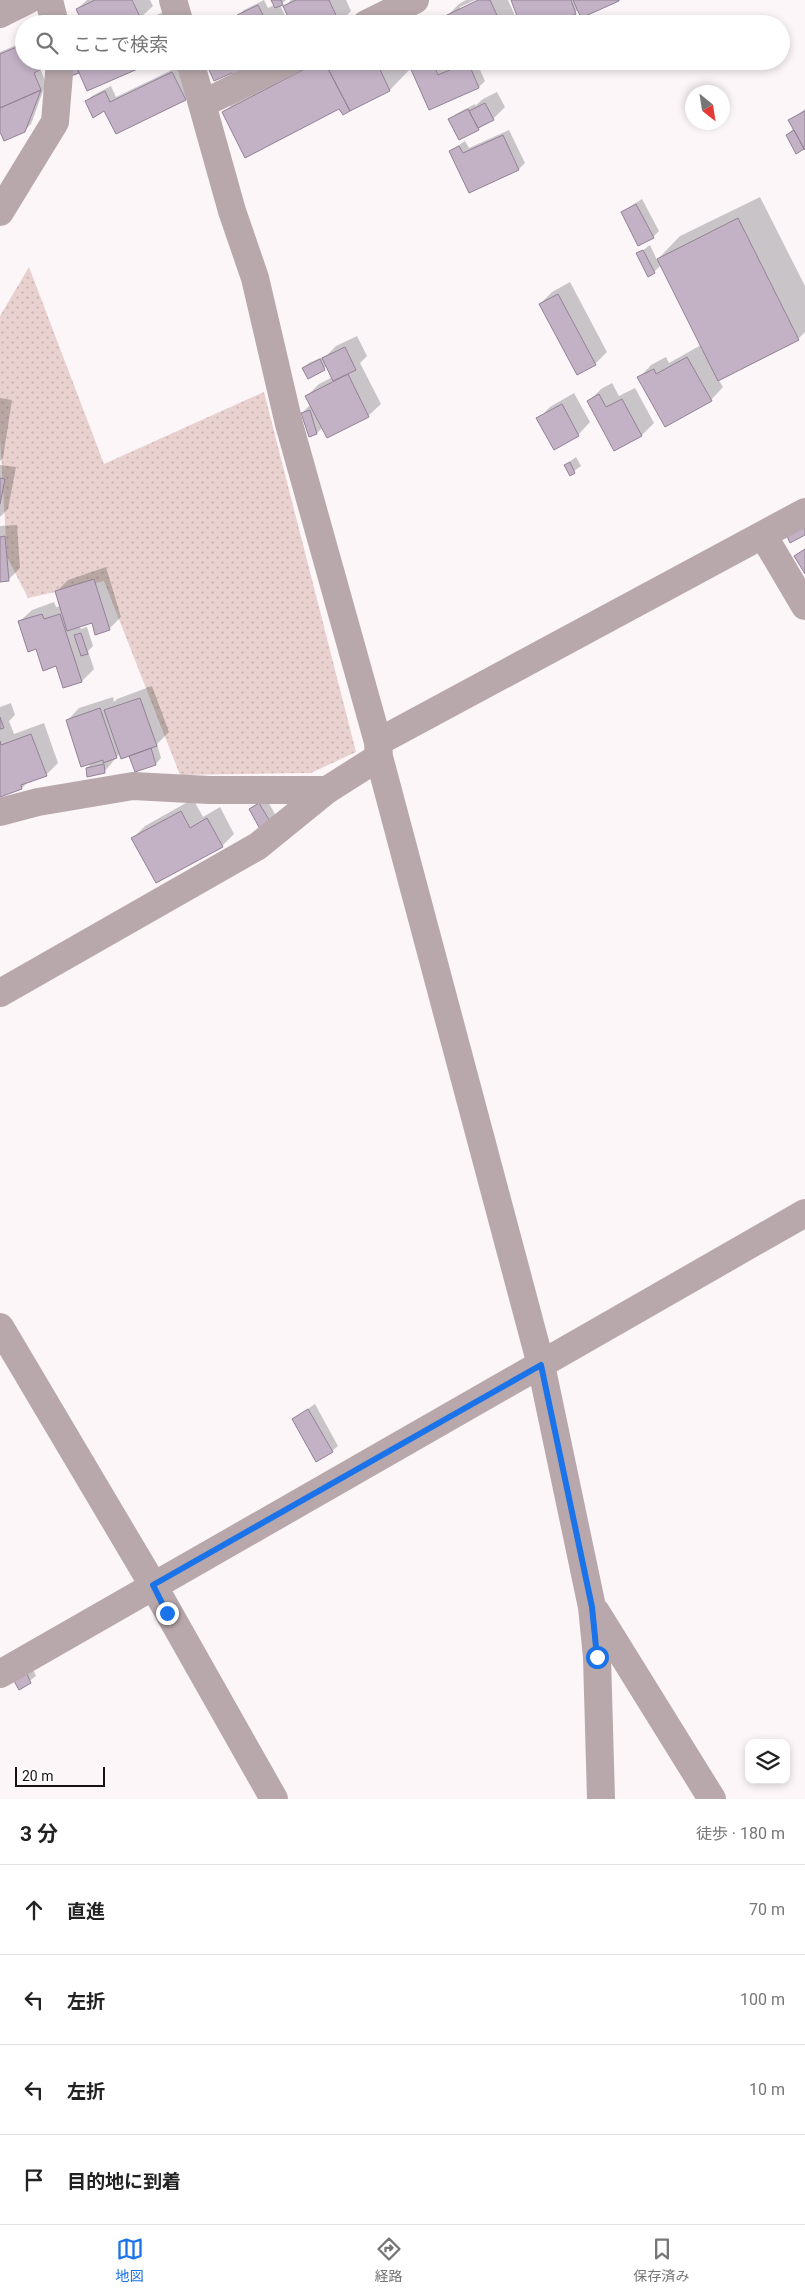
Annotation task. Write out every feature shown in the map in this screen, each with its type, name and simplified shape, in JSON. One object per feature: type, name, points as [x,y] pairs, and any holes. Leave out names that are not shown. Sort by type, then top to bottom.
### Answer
[{"type":"street","points":[[0,14],[28,0]]},
{"type":"street","points":[[49,0],[53,15]]},
{"type":"street","points":[[173,0],[177,15]]},
{"type":"street","points":[[384,15],[415,0]]},
{"type":"street","points":[[0,212],[55,122],[59,70]]},
{"type":"street","points":[[193,70],[232,211],[255,278],[289,424],[378,750],[541,1365],[592,1607],[597,1657],[601,1799]]},
{"type":"street","points":[[202,104],[272,70]]},
{"type":"street","points":[[0,993],[258,846],[378,750],[805,512]]},
{"type":"street","points":[[763,536],[805,606]]},
{"type":"street","points":[[0,812],[38,802],[134,786],[209,790],[327,790]]},
{"type":"street","points":[[0,1674],[805,1213]]},
{"type":"street","points":[[0,1327],[153,1585],[274,1799]]},
{"type":"street","points":[[592,1607],[712,1799]]},
{"type":"shaded area","points":[[29,267],[104,464],[264,392],[356,752],[311,773],[180,775],[104,581],[28,598],[7,557],[0,437],[0,316]]},
{"type":"building","points":[[95,0],[132,0],[139,15],[79,15],[76,9]]},
{"type":"building","points":[[271,0],[281,0],[283,5],[275,8]]},
{"type":"building","points":[[296,0],[329,0],[336,15],[287,15],[283,6]]},
{"type":"building","points":[[478,0],[490,0],[497,15],[447,15]]},
{"type":"building","points":[[511,0],[571,0],[576,14],[573,15],[517,15]]},
{"type":"building","points":[[573,0],[619,0],[588,15],[580,15]]},
{"type":"building","points":[[258,5],[263,15],[237,15]]},
{"type":"building","points":[[15,48],[15,70],[39,70],[34,73],[41,90],[0,108],[0,54]]},
{"type":"building","points":[[66,70],[78,70],[79,73],[68,77]]},
{"type":"building","points":[[78,70],[135,70],[87,91]]},
{"type":"building","points":[[209,70],[253,70],[235,79],[232,73],[214,81]]},
{"type":"building","points":[[303,70],[329,70],[350,111],[343,115],[339,109],[245,158],[222,112]]},
{"type":"building","points":[[329,70],[380,70],[390,91],[350,111]]},
{"type":"building","points":[[411,70],[436,70],[438,75],[450,70],[471,70],[479,88],[429,110]]},
{"type":"building","points":[[172,72],[186,100],[116,134],[104,111],[93,118],[85,101],[105,91],[110,102]]},
{"type":"building","points":[[41,90],[25,132],[4,141],[0,132],[0,108]]},
{"type":"building","points":[[485,103],[494,120],[478,128],[469,111]]},
{"type":"building","points":[[468,109],[479,130],[459,140],[448,119]]},
{"type":"building","points":[[805,111],[805,150],[788,120]]},
{"type":"building","points":[[794,130],[804,149],[796,154],[786,135]]},
{"type":"building","points":[[503,135],[519,170],[469,193],[449,151],[459,146],[463,153]]},
{"type":"building","points":[[636,204],[654,238],[638,246],[621,212]]},
{"type":"building","points":[[738,218],[799,340],[718,381],[657,259]]},
{"type":"building","points":[[643,250],[655,273],[648,277],[636,253]]},
{"type":"building","points":[[558,294],[596,365],[577,375],[539,304]]},
{"type":"building","points":[[345,347],[356,370],[333,381],[322,358]]},
{"type":"building","points":[[687,357],[712,401],[665,427],[637,377],[654,369],[656,374]]},
{"type":"building","points":[[320,359],[325,370],[308,379],[302,368]]},
{"type":"building","points":[[348,374],[369,417],[327,438],[305,396]]},
{"type":"building","points":[[599,394],[606,407],[622,399],[642,436],[614,451],[587,401]]},
{"type":"building","points":[[562,404],[579,436],[554,450],[536,418]]},
{"type":"building","points":[[310,410],[317,434],[309,437],[301,413]]},
{"type":"building","points":[[570,462],[575,473],[570,476],[564,465]]},
{"type":"building","points":[[0,478],[5,479],[0,504]]},
{"type":"building","points":[[805,526],[805,535],[790,543],[787,536]]},
{"type":"building","points":[[5,536],[9,581],[0,582],[0,537]]},
{"type":"building","points":[[805,549],[805,574],[794,556]]},
{"type":"building","points":[[94,579],[110,630],[95,635],[92,623],[67,631],[55,591]]},
{"type":"building","points":[[42,614],[44,619],[60,614],[82,682],[63,688],[56,666],[43,671],[36,649],[28,652],[18,621]]},
{"type":"building","points":[[81,633],[88,654],[81,656],[74,635]]},
{"type":"building","points":[[140,698],[157,746],[121,759],[104,710]]},
{"type":"building","points":[[100,708],[117,758],[81,767],[66,720]]},
{"type":"building","points":[[0,717],[4,728],[0,729]]},
{"type":"building","points":[[31,734],[47,776],[21,785],[22,789],[0,797],[0,741],[1,745]]},
{"type":"building","points":[[151,748],[156,765],[135,772],[129,756]]},
{"type":"building","points":[[104,764],[105,773],[87,777],[86,768]]},
{"type":"building","points":[[259,803],[271,823],[260,829],[249,809]]},
{"type":"building","points":[[181,811],[190,828],[207,818],[223,847],[156,883],[131,838]]},
{"type":"building","points":[[308,1409],[333,1452],[316,1462],[292,1419]]},
{"type":"building","points":[[27,1674],[31,1683],[19,1690],[14,1681]]},
{"type":"route","points":[[167,1613],[153,1585],[541,1365],[592,1607],[597,1657]]}]
